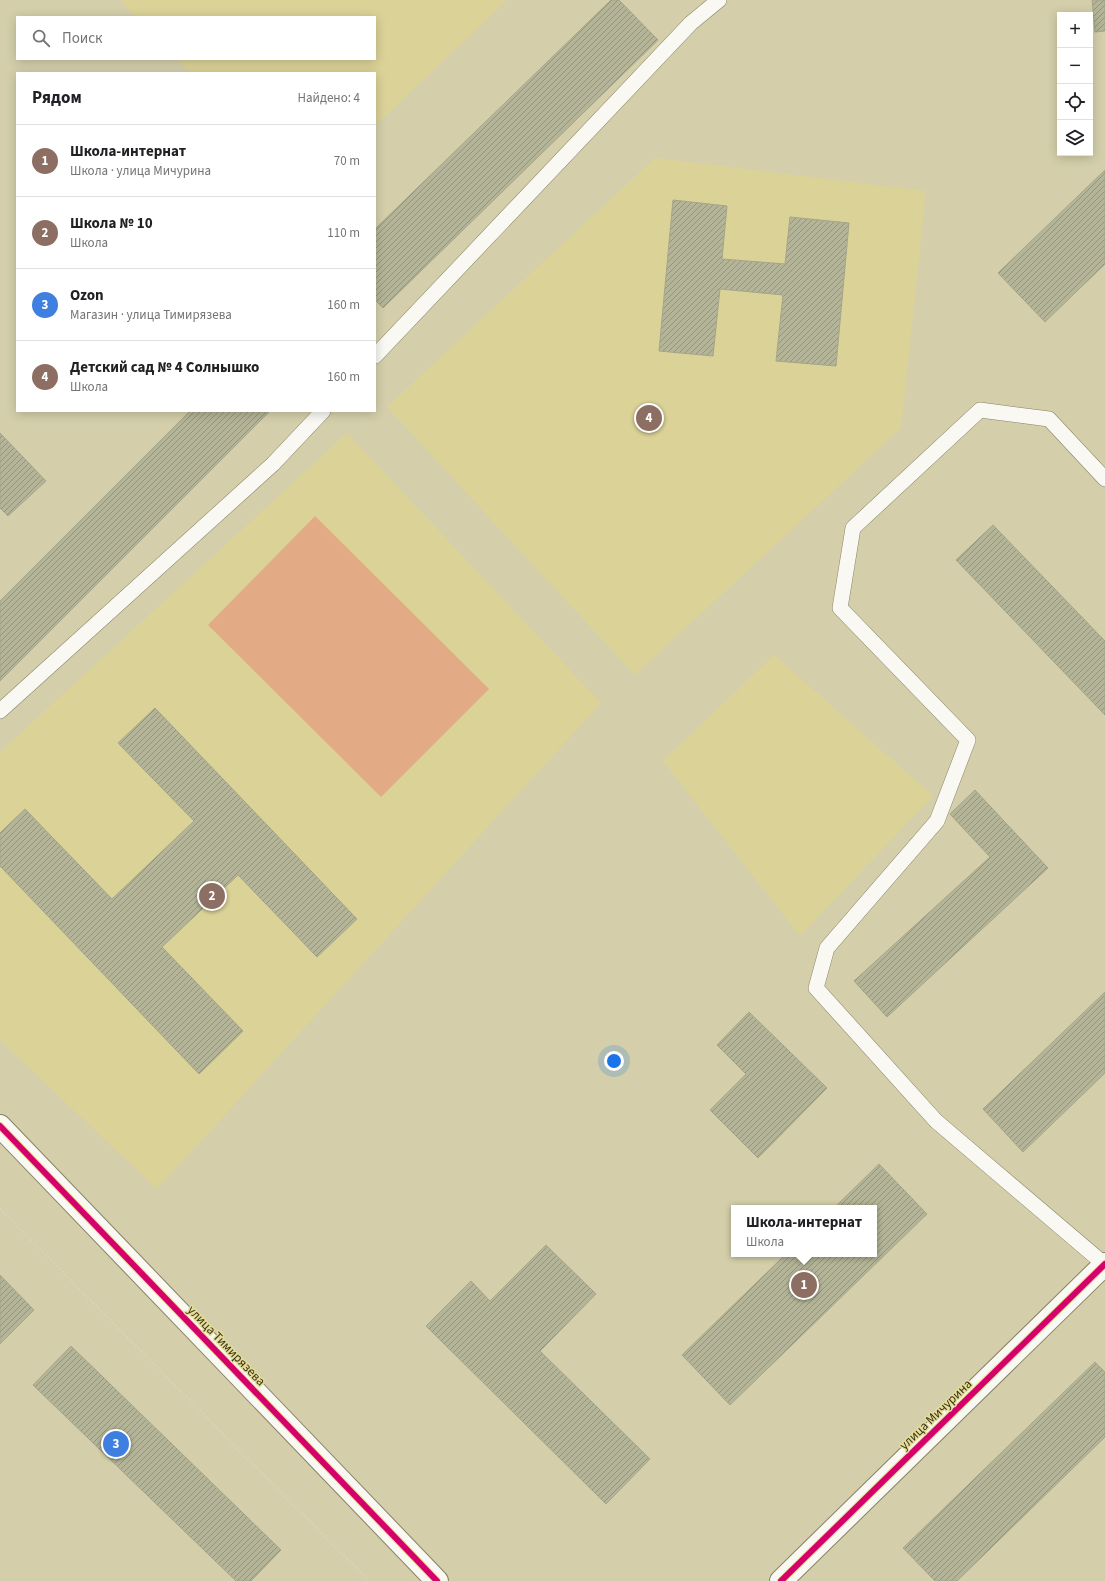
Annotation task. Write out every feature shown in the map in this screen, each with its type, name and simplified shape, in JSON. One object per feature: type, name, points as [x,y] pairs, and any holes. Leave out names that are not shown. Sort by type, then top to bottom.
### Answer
[{"type":"street","name":"улица Тимирязева","points":[[0,1126],[437,1581]]},
{"type":"street","name":"улица Мичурина","points":[[781,1581],[1105,1264]]},
{"type":"lane","points":[[376,355],[691,23],[719,0]]},
{"type":"lane","points":[[1105,479],[1049,420],[980,410],[853,528],[840,608],[968,740],[936,821],[827,948],[816,988],[936,1121],[1105,1264]]},
{"type":"lane","points":[[0,711],[273,464],[322,412]]},
{"type":"path","points":[[0,1209],[369,1581]]},
{"type":"shaded area","points":[[120,0],[507,0],[376,125],[376,72],[188,72],[177,60],[376,60],[376,16],[135,16]]},
{"type":"shaded area","points":[[655,158],[926,191],[901,428],[635,675],[387,407]]},
{"type":"shaded area","points":[[347,433],[601,703],[157,1189],[0,1040],[0,752]]},
{"type":"shaded area","points":[[315,516],[489,689],[381,797],[208,625]]},
{"type":"shaded area","points":[[774,655],[933,796],[800,936],[663,761]]},
{"type":"building","points":[[611,0],[619,0],[658,40],[383,308],[376,301],[376,228]]},
{"type":"building","points":[[1092,0],[1105,0],[1105,31],[1095,32]]},
{"type":"building","points":[[1105,170],[1105,264],[1045,322],[998,273]]},
{"type":"building","points":[[673,200],[727,206],[722,259],[785,264],[790,217],[849,223],[836,366],[776,361],[783,295],[720,289],[713,356],[659,351]]},
{"type":"building","points":[[189,412],[269,412],[0,681],[0,601]]},
{"type":"building","points":[[0,433],[46,481],[8,516],[0,508]]},
{"type":"building","points":[[993,525],[1105,641],[1105,715],[956,560]]},
{"type":"building","points":[[155,708],[357,919],[317,957],[238,875],[162,947],[243,1031],[199,1074],[0,866],[0,833],[25,809],[112,899],[194,821],[118,743]]},
{"type":"building","points":[[975,790],[1048,868],[887,1017],[854,981],[990,857],[950,814]]},
{"type":"building","points":[[1105,992],[1105,1073],[1023,1152],[983,1109]]},
{"type":"building","points":[[749,1012],[827,1088],[758,1158],[710,1110],[746,1074],[717,1045]]},
{"type":"building","points":[[879,1164],[927,1214],[730,1405],[682,1355],[783,1257],[877,1257],[877,1205],[837,1205]]},
{"type":"building","points":[[546,1245],[596,1294],[540,1351],[650,1459],[606,1504],[426,1326],[471,1281],[490,1301]]},
{"type":"building","points":[[0,1275],[34,1310],[0,1344]]},
{"type":"building","points":[[71,1346],[281,1550],[251,1581],[236,1581],[33,1385]]},
{"type":"building","points":[[1095,1362],[1105,1372],[1105,1437],[957,1581],[935,1581],[903,1548]]},
{"type":"cycle path","points":[[0,1126],[437,1581]]},
{"type":"cycle path","points":[[781,1581],[1105,1264]]},
{"type":"place","name":"Детский сад № 4 Солнышко","points":[[649,418]]},
{"type":"place","name":"Школа № 10","points":[[212,896]]},
{"type":"place","name":"Школа-интернат","points":[[804,1285]]},
{"type":"place","name":"Ozon","points":[[116,1444]]}]
